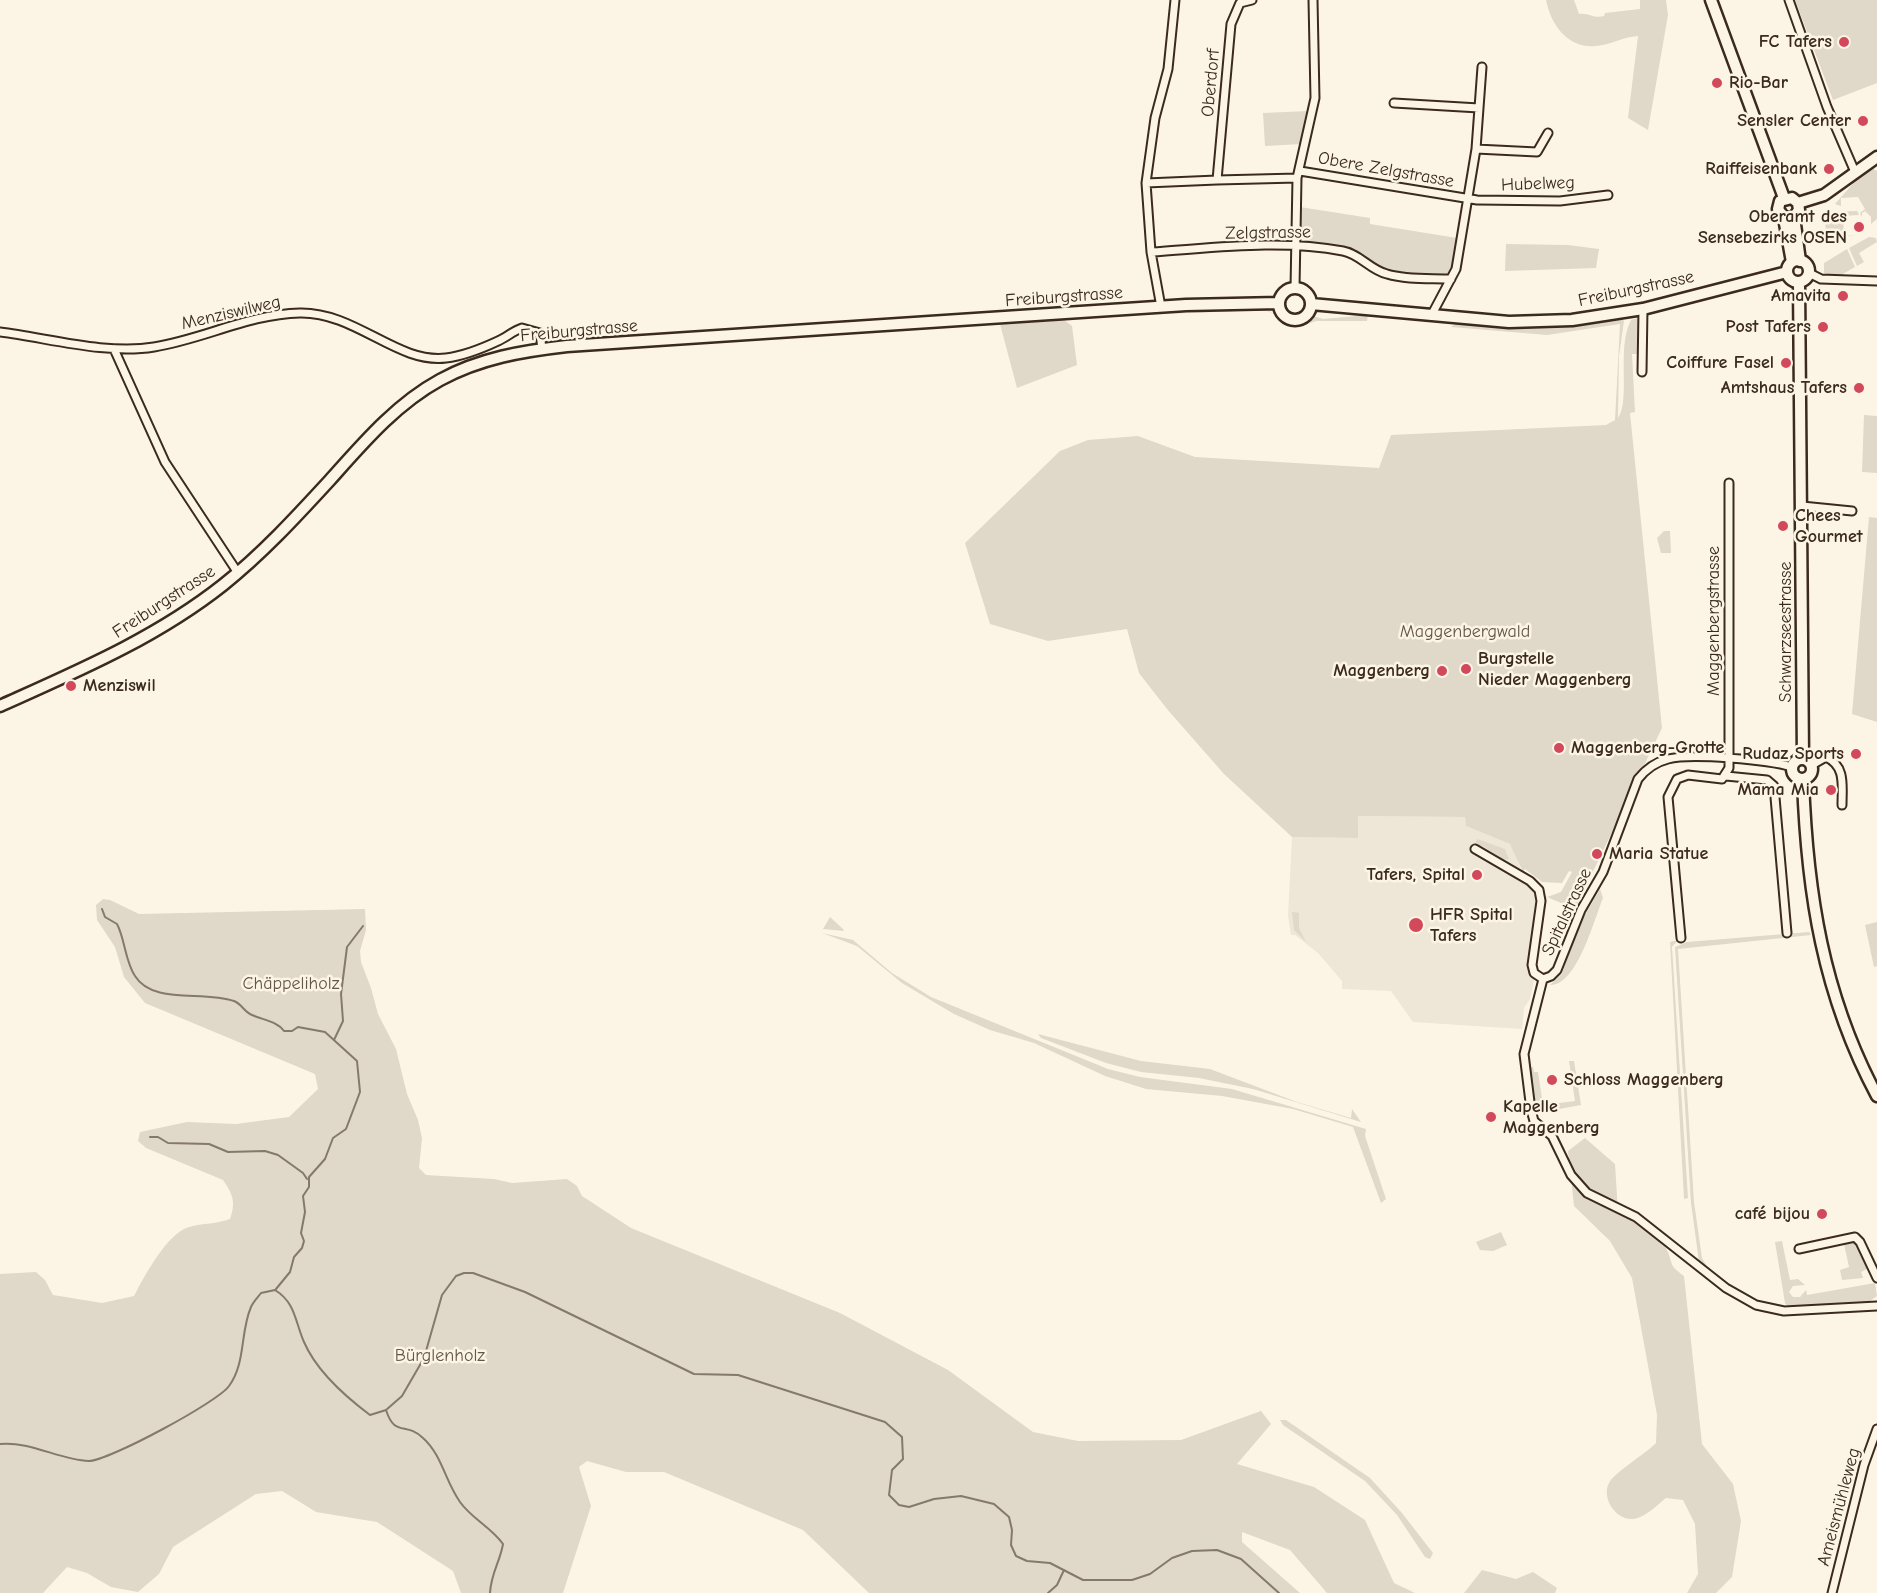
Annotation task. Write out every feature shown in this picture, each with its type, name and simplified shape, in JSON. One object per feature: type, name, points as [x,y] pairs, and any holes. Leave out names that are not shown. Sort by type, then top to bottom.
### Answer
[{"type":"main road","points":[[1711,0],[1784,198],[1778,209],[1789,217],[1793,265],[1791,280],[1799,282],[1806,279],[1809,273],[1806,264],[1793,265]]},
{"type":"main road","points":[[1798,203],[1824,195],[1877,157]]},
{"type":"main road","points":[[1784,198],[1792,198],[1798,203],[1799,210],[1789,217]]},
{"type":"main road","name":"Freiburgstrasse","points":[[1311,304],[1431,316],[1530,322],[1596,317],[1643,309],[1793,265]]},
{"type":"main road","name":"Schwarzseestrasse","points":[[1799,282],[1807,762]]},
{"type":"main road","points":[[1295,288],[1304,291],[1311,304],[1308,314],[1294,320],[1285,317],[1279,303],[1286,291],[1295,288]]},
{"type":"main road","name":"Freiburgstrasse","points":[[0,706],[91,666],[144,638],[189,610],[238,573],[283,531],[385,421],[439,380],[476,364],[542,349],[1161,307],[1279,303]]},
{"type":"main road","points":[[1796,761],[1807,762],[1812,773],[1803,780],[1796,777],[1792,767],[1796,761]]},
{"type":"main road","points":[[1803,780],[1806,858],[1821,947],[1837,1004],[1877,1096]]},
{"type":"street","points":[[1161,307],[1150,252],[1146,183],[1155,118],[1168,69],[1175,0]]},
{"type":"street","name":"Oberdorf","points":[[1217,180],[1231,24],[1240,3],[1251,0]]},
{"type":"street","points":[[1295,288],[1299,174],[1315,98],[1313,0]]},
{"type":"street","points":[[1789,0],[1829,114],[1856,172]]},
{"type":"street","points":[[1431,316],[1456,269],[1476,149],[1482,67]]},
{"type":"street","points":[[1394,103],[1479,108]]},
{"type":"street","name":"Hubelweg","points":[[1476,149],[1537,152],[1548,133]]},
{"type":"street","points":[[1146,183],[1299,174]]},
{"type":"street","name":"Obere Zelgstrasse","points":[[1299,174],[1468,199]]},
{"type":"street","name":"Hubelweg","points":[[1468,199],[1560,201],[1608,195]]},
{"type":"street","name":"Zelgstrasse","points":[[1150,252],[1295,244],[1346,251],[1357,255],[1371,268],[1388,275],[1451,279]]},
{"type":"street","points":[[1809,273],[1821,279],[1877,281]]},
{"type":"street","points":[[1642,372],[1643,309]]},
{"type":"street","name":"Menziswilweg","points":[[0,332],[114,349],[153,347],[261,318],[300,313],[338,318],[406,352],[431,358],[459,355],[500,341],[522,328],[540,333],[542,349]]},
{"type":"street","points":[[114,349],[165,462],[238,573]]},
{"type":"street","name":"Maggenbergstrasse","points":[[1726,776],[1729,759],[1729,483]]},
{"type":"street","points":[[1802,506],[1834,507],[1852,511]]},
{"type":"street","name":"Spitalstrasse","points":[[1792,767],[1764,760],[1673,758],[1658,762],[1642,774],[1631,795],[1603,872],[1581,910],[1557,970],[1551,976],[1543,979],[1524,1054],[1531,1110],[1534,1121],[1552,1136],[1571,1175],[1587,1193],[1655,1230],[1726,1288],[1756,1305],[1784,1311],[1877,1306]]},
{"type":"street","points":[[1807,762],[1826,758],[1838,766],[1842,776],[1842,805]]},
{"type":"street","points":[[1681,938],[1668,797],[1677,779],[1688,775],[1718,779],[1726,776],[1767,780],[1774,786],[1786,933]]},
{"type":"street","points":[[1475,849],[1510,868],[1539,890],[1541,901],[1532,965],[1534,973],[1543,979]]},
{"type":"street","points":[[1798,1249],[1855,1238],[1860,1242],[1877,1278]]},
{"type":"street","name":"Ameismühleweg","points":[[1832,1593],[1864,1465],[1877,1429]]},
{"type":"shaded area","name":"HFR Spital Tafers","points":[[1357,816],[1465,817],[1466,826],[1510,844],[1514,849],[1521,870],[1547,897],[1537,965],[1530,999],[1524,1008],[1522,1029],[1413,1022],[1391,991],[1342,989],[1342,981],[1318,953],[1295,935],[1291,935],[1288,916],[1292,837],[1357,838]]},
{"type":"green space","points":[[1546,0],[1574,0],[1579,14],[1600,17],[1605,13],[1640,9],[1640,0],[1666,0],[1668,15],[1648,130],[1628,118],[1638,36],[1596,46],[1577,44],[1562,34],[1552,18]]},
{"type":"green space","name":"FC Tafers","points":[[1795,0],[1877,0],[1877,83],[1833,100]]},
{"type":"green space","points":[[1308,111],[1301,144],[1265,146],[1263,113]]},
{"type":"green space","points":[[1872,168],[1877,171],[1877,219],[1871,224],[1871,217],[1865,211],[1862,217],[1860,213],[1865,209],[1858,197],[1841,198],[1841,206],[1835,204],[1857,179]]},
{"type":"green space","points":[[1300,207],[1370,218],[1370,224],[1457,238],[1452,270],[1445,277],[1391,272],[1371,264],[1351,249],[1306,241],[1299,233]]},
{"type":"green space","points":[[1857,211],[1859,215],[1843,216],[1844,236],[1858,235],[1835,238],[1826,231],[1825,222],[1830,212]]},
{"type":"green space","points":[[1869,237],[1876,238],[1877,242],[1859,253],[1864,262],[1857,266],[1849,248]]},
{"type":"green space","points":[[1506,244],[1568,245],[1599,249],[1596,268],[1505,271]]},
{"type":"green space","points":[[1847,249],[1855,267],[1838,275],[1824,273],[1824,263]]},
{"type":"green space","points":[[1264,309],[1293,322],[1313,316],[1323,319],[1368,315],[1367,321],[1316,321],[1304,325],[1289,325],[1275,314],[1264,310],[1140,315]]},
{"type":"green space","name":"Maggenbergwald","points":[[1621,318],[1624,321],[1619,356],[1618,418],[1622,410],[1623,399],[1624,345],[1631,320],[1637,318],[1639,323],[1639,354],[1632,354],[1635,412],[1630,413],[1662,728],[1575,909],[1547,897],[1561,892],[1572,872],[1569,871],[1562,883],[1542,882],[1525,869],[1523,872],[1510,844],[1466,826],[1465,817],[1358,816],[1358,838],[1292,837],[1224,774],[1167,709],[1139,673],[1127,629],[1048,641],[990,624],[965,543],[1060,451],[1088,440],[1138,436],[1195,457],[1379,468],[1391,435],[1606,425],[1615,420],[1620,324],[1547,335],[1451,327],[1457,323],[1511,326]]},
{"type":"green space","points":[[1064,320],[1072,326],[1077,365],[1017,388],[1000,324]]},
{"type":"green space","points":[[1864,415],[1877,416],[1877,473],[1862,472]]},
{"type":"green space","points":[[1869,517],[1877,518],[1877,722],[1852,714]]},
{"type":"green space","points":[[1664,531],[1670,531],[1671,553],[1661,553],[1657,538]]},
{"type":"green space","points":[[1477,839],[1505,849],[1509,859],[1504,860],[1483,846],[1475,845]]},
{"type":"green space","points":[[1600,889],[1603,898],[1576,964],[1560,982],[1550,985],[1562,974],[1574,934]]},
{"type":"green space","name":"Bürglenholz","points":[[103,899],[139,914],[365,909],[366,930],[360,951],[361,962],[378,1014],[396,1049],[407,1094],[418,1120],[422,1138],[419,1168],[426,1175],[494,1179],[512,1183],[567,1179],[577,1186],[582,1196],[631,1228],[840,1313],[948,1370],[1033,1432],[1078,1441],[1181,1440],[1261,1411],[1271,1424],[1237,1464],[1314,1487],[1365,1520],[1394,1583],[1415,1593],[1327,1593],[1290,1550],[1242,1532],[1242,1542],[1300,1593],[869,1593],[803,1530],[664,1472],[626,1472],[587,1461],[579,1467],[591,1506],[563,1593],[461,1593],[453,1571],[377,1522],[316,1512],[282,1491],[256,1494],[173,1547],[159,1574],[138,1592],[111,1587],[87,1573],[67,1567],[43,1593],[0,1593],[0,1274],[36,1272],[45,1280],[53,1295],[102,1303],[134,1296],[157,1257],[173,1238],[189,1227],[230,1219],[233,1208],[231,1194],[223,1180],[146,1148],[138,1141],[140,1132],[187,1122],[236,1124],[289,1117],[318,1089],[315,1074],[145,1003],[124,977],[115,947],[97,920],[96,905]]},
{"type":"green space","points":[[1292,912],[1299,913],[1299,928],[1306,942],[1294,930]]},
{"type":"green space","points":[[830,917],[843,929],[844,931],[823,929]]},
{"type":"green space","points":[[1877,922],[1877,966],[1874,967],[1865,925]]},
{"type":"green space","points":[[1809,932],[1811,935],[1678,949],[1694,1202],[1702,1258],[1708,1268],[1706,1269],[1699,1262],[1691,1203],[1675,947],[1687,942]]},
{"type":"green space","points":[[822,933],[853,940],[892,973],[931,997],[1108,1069],[1140,1077],[1232,1089],[1366,1129],[1365,1136],[1386,1199],[1381,1203],[1353,1127],[1293,1109],[1222,1096],[1146,1089],[1105,1076],[1034,1043],[990,1030],[954,1014],[902,983],[857,946]]},
{"type":"green space","points":[[1678,940],[1672,947],[1688,1198],[1684,1199],[1670,942]]},
{"type":"green space","points":[[1038,1034],[1141,1061],[1210,1069],[1297,1102],[1351,1118],[1352,1109],[1361,1122],[1253,1089],[1199,1078],[1141,1072],[1106,1063],[1041,1038]]},
{"type":"green space","points":[[1569,1061],[1574,1061],[1581,1105],[1537,1113],[1529,1067],[1533,1067],[1534,1072],[1538,1072],[1543,1105],[1575,1101]]},
{"type":"green space","points":[[1585,1138],[1615,1164],[1618,1212],[1652,1232],[1667,1250],[1673,1267],[1684,1276],[1702,1444],[1733,1484],[1741,1521],[1732,1577],[1716,1593],[1687,1593],[1698,1574],[1695,1524],[1683,1500],[1666,1498],[1647,1513],[1634,1519],[1621,1516],[1609,1502],[1607,1489],[1612,1479],[1656,1443],[1657,1415],[1632,1278],[1610,1241],[1574,1206],[1568,1151]]},
{"type":"green space","points":[[1501,1232],[1507,1245],[1493,1251],[1480,1250],[1476,1242]]},
{"type":"green space","points":[[1782,1241],[1790,1280],[1798,1279],[1805,1285],[1793,1286],[1789,1292],[1793,1297],[1800,1297],[1806,1290],[1807,1295],[1875,1283],[1877,1296],[1867,1303],[1789,1309],[1785,1303],[1775,1242]]},
{"type":"green space","points":[[1853,1241],[1858,1244],[1867,1269],[1861,1272],[1863,1278],[1842,1280],[1840,1270],[1849,1267],[1844,1244]]},
{"type":"green space","points":[[1280,1420],[1286,1420],[1370,1478],[1402,1513],[1433,1553],[1430,1559],[1425,1557],[1397,1515],[1365,1481],[1283,1425]]},
{"type":"green space","points":[[1482,1570],[1516,1579],[1533,1572],[1557,1588],[1555,1593],[1464,1593]]},
{"type":"waterway","points":[[102,909],[105,917],[117,924],[132,970],[143,985],[166,994],[234,1001],[249,1014],[274,1023],[284,1031],[292,1031],[298,1027],[325,1032],[357,1061],[360,1092],[346,1129],[333,1138],[325,1159],[309,1177],[309,1187],[303,1196],[305,1212],[301,1233],[304,1241],[302,1248],[294,1257],[290,1272],[276,1289]]},
{"type":"waterway","points":[[334,1040],[343,1021],[341,994],[347,947],[363,926]]},
{"type":"waterway","points":[[150,1137],[158,1137],[168,1143],[209,1144],[228,1152],[265,1151],[278,1155],[303,1173],[307,1179]]},
{"type":"waterway","points":[[0,1444],[23,1445],[67,1458],[89,1461],[117,1452],[185,1417],[221,1394],[229,1386],[241,1357],[245,1327],[252,1305],[261,1293],[275,1290],[291,1307],[309,1352],[332,1382],[370,1415],[386,1410],[402,1396],[424,1358],[442,1295],[456,1276],[473,1273],[525,1292],[694,1374],[738,1375],[885,1422],[902,1437],[903,1459],[892,1470],[889,1495],[899,1505],[909,1507],[934,1499],[961,1496],[994,1504],[1009,1517],[1012,1530],[1011,1545],[1016,1556],[1027,1561],[1050,1563],[1083,1580],[1132,1580],[1150,1574],[1172,1558],[1192,1551],[1217,1550],[1241,1559],[1279,1593]]},
{"type":"waterway","points":[[386,1410],[393,1424],[411,1430],[423,1438],[435,1452],[460,1502],[503,1544],[490,1593]]},
{"type":"waterway","points":[[1048,1593],[1057,1585],[1064,1570]]},
{"type":"place","name":"FC Tafers","points":[[1844,42]]},
{"type":"place","name":"Rio-Bar","points":[[1717,83]]},
{"type":"place","name":"Sensler Center","points":[[1863,121]]},
{"type":"place","name":"Raiffeisenbank","points":[[1829,169]]},
{"type":"place","name":"Oberamt des Sensebezirks OSEN","points":[[1859,227]]},
{"type":"place","name":"Amavita","points":[[1843,296]]},
{"type":"place","name":"Post Tafers","points":[[1823,327]]},
{"type":"place","name":"Coiffure Fasel","points":[[1786,363]]},
{"type":"place","name":"Amtshaus Tafers","points":[[1859,388]]},
{"type":"place","name":"Chees Gourmet","points":[[1783,526]]},
{"type":"place","name":"Burgstelle Nieder Maggenberg","points":[[1466,669]]},
{"type":"place","name":"Maggenberg","points":[[1442,671]]},
{"type":"place","name":"Menziswil","points":[[71,686]]},
{"type":"place","name":"Maggenberg-Grotte","points":[[1559,748]]},
{"type":"place","name":"Rudaz Sports","points":[[1856,754]]},
{"type":"place","name":"Mama Mia","points":[[1831,790]]},
{"type":"place","name":"Maria Statue","points":[[1597,854]]},
{"type":"place","name":"Tafers, Spital","points":[[1477,875]]},
{"type":"place","name":"HFR Spital Tafers","points":[[1416,925]]},
{"type":"place","name":"Schloss Maggenberg","points":[[1552,1080]]},
{"type":"place","name":"Kapelle Maggenberg","points":[[1491,1117]]},
{"type":"place","name":"café bijou","points":[[1822,1214]]},
{"type":"park label","name":"Chäppeliholz","points":[[291,984]]}]
